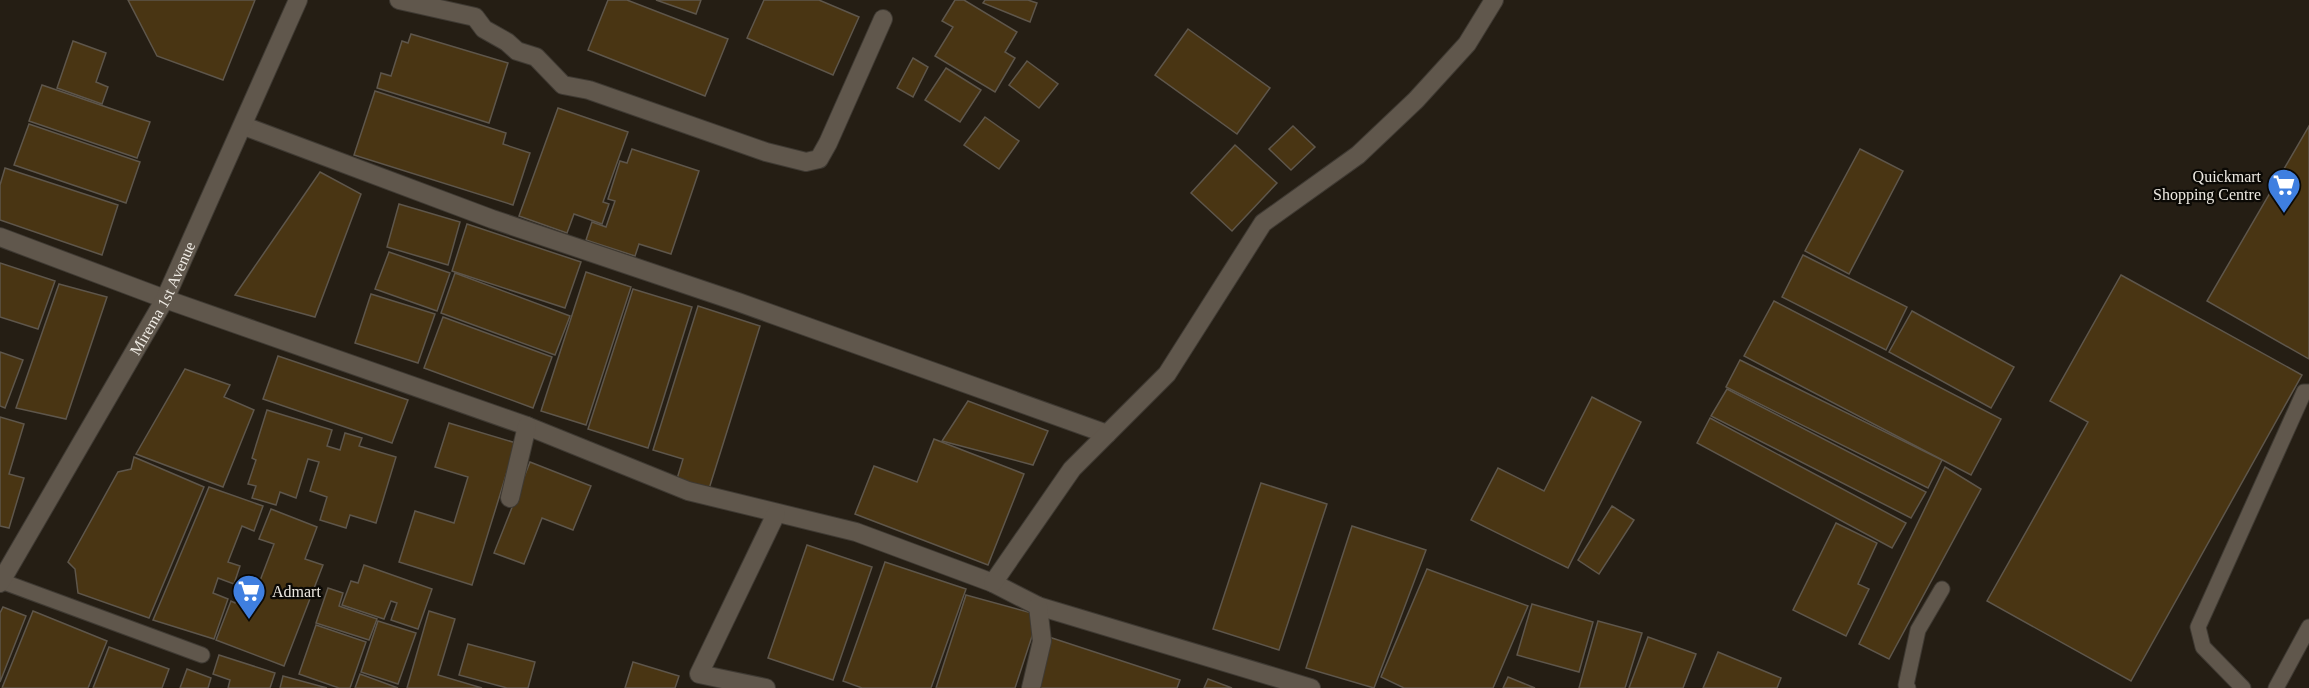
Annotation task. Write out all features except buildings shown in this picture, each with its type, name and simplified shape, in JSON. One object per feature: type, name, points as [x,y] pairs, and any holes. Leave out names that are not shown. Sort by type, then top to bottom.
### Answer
[{"type":"street","name":"Mirema 1st Avenue","points":[[0,582],[165,299],[244,126],[298,0]]},
{"type":"street","points":[[399,0],[475,17],[484,29],[507,42],[517,51],[536,57],[563,85],[590,90],[766,152],[806,162],[819,159],[828,143],[883,19]]},
{"type":"street","points":[[993,583],[1072,469],[1167,374],[1263,223],[1359,154],[1416,100],[1467,44],[1494,0]]},
{"type":"street","points":[[244,126],[492,219],[738,302],[1107,434]]},
{"type":"street","points":[[0,237],[165,299],[527,426],[688,491],[855,532],[993,583],[1038,606],[1311,688]]},
{"type":"street","points":[[510,498],[527,426]]},
{"type":"street","points":[[766,688],[699,674],[776,514]]},
{"type":"street","points":[[1031,688],[1042,641],[1038,606]]},
{"type":"lane","points":[[2243,688],[2203,647],[2198,627],[2304,392],[2309,392]]},
{"type":"lane","points":[[0,582],[202,656]]},
{"type":"lane","points":[[1908,688],[1906,685],[1918,630],[1942,589]]},
{"type":"lane","points":[[2276,688],[2309,627]]},
{"type":"place","name":"Quickmart Shopping Centre","points":[[2284,214]]},
{"type":"place","name":"Admart","points":[[249,620]]}]
